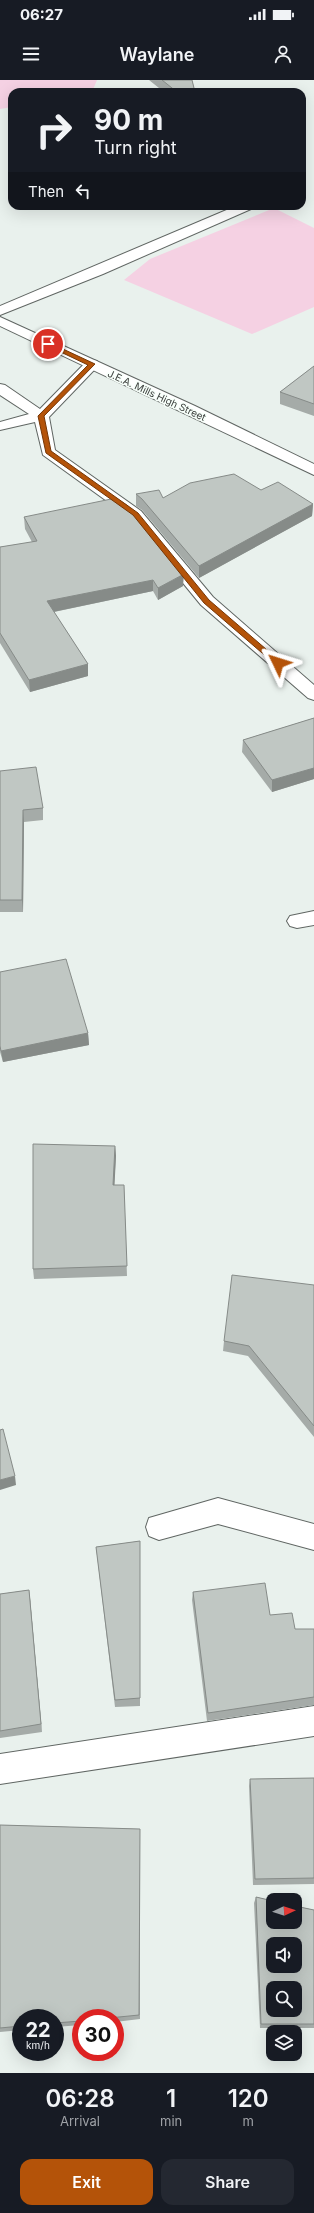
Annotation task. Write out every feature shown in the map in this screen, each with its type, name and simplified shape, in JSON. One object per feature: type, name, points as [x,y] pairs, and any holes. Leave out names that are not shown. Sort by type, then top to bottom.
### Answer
[{"type":"main road","points":[[1,321],[98,272],[238,210]]},
{"type":"main road","name":"J.E.A. Mills High Street","points":[[1,321],[190,409],[314,470]]},
{"type":"main road","points":[[0,426],[41,416],[92,364]]},
{"type":"main road","points":[[0,388],[41,416],[48,452],[135,514],[207,601],[314,694]]},
{"type":"main road","points":[[159,1527],[218,1512],[314,1537]]},
{"type":"main road","points":[[0,1769],[314,1721]]},
{"type":"shaded area","points":[[0,80],[97,80],[94,88],[8,88],[8,108],[0,109]]},
{"type":"shaded area","points":[[269,210],[278,210],[314,228],[314,307],[252,334],[124,280],[150,259]]},
{"type":"building","points":[[162,80],[192,80],[194,88],[172,88]]},
{"type":"building","points":[[314,366],[314,404],[280,392]]},
{"type":"building","points":[[234,474],[261,490],[278,482],[313,504],[199,566],[142,499],[136,494],[159,490],[163,498],[190,483]]},
{"type":"building","points":[[116,498],[128,506],[184,574],[158,588],[153,580],[47,601],[88,664],[29,680],[0,633],[0,547],[37,541],[24,517]]},
{"type":"building","points":[[314,718],[314,768],[272,780],[243,740]]},
{"type":"building","points":[[36,767],[43,808],[23,810],[22,900],[0,900],[0,771]]},
{"type":"building","points":[[66,959],[88,1033],[1,1051],[0,972]]},
{"type":"building","points":[[33,1144],[115,1146],[113,1185],[124,1185],[127,1266],[33,1269]]},
{"type":"building","points":[[232,1275],[314,1285],[314,1426],[249,1346],[224,1341]]},
{"type":"building","points":[[3,1429],[15,1476],[0,1480],[0,1430]]},
{"type":"building","points":[[140,1541],[140,1698],[115,1700],[96,1547]]},
{"type":"building","points":[[265,1583],[270,1615],[292,1613],[295,1629],[314,1629],[314,1697],[208,1713],[193,1592]]},
{"type":"building","points":[[29,1590],[41,1724],[0,1731],[0,1594]]},
{"type":"building","points":[[314,1778],[314,1878],[255,1879],[250,1779]]},
{"type":"building","points":[[0,1825],[140,1829],[139,2015],[124,2016],[124,2009],[72,2009],[72,2022],[64,2022],[64,2009],[12,2009],[12,2027],[0,2028]]},
{"type":"building","points":[[256,1897],[266,1899],[266,1929],[302,1929],[302,1907],[314,1910],[314,2024],[261,2024]]},
{"type":"route","points":[[48,344],[92,364],[41,416],[48,452],[135,514],[207,601],[278,663]]}]
